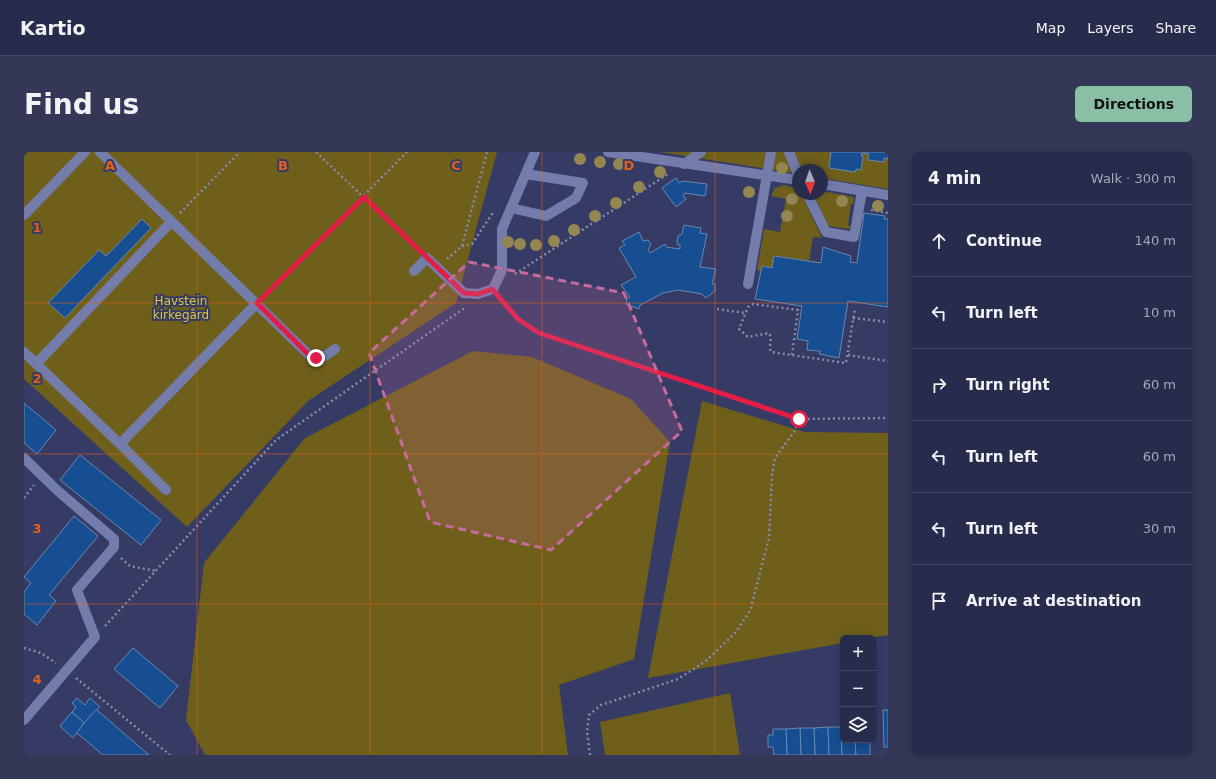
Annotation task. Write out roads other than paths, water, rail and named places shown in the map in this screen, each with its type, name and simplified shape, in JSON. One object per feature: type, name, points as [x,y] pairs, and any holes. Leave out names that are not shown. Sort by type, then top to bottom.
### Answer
[{"type":"street","points":[[24,215],[85,152]]},
{"type":"street","points":[[100,152],[308,354],[316,358],[325,356],[335,349]]},
{"type":"street","points":[[414,271],[427,258],[464,293],[478,294],[492,289],[502,270],[502,229],[535,152]]},
{"type":"street","points":[[608,152],[641,155],[684,164],[792,179]]},
{"type":"street","points":[[684,164],[701,152]]},
{"type":"street","points":[[748,284],[771,152]]},
{"type":"street","points":[[789,152],[794,164]]},
{"type":"street","points":[[511,208],[546,216],[576,198],[583,183],[526,174]]},
{"type":"street","points":[[828,185],[888,195]]},
{"type":"street","points":[[810,200],[826,232],[854,237],[862,191]]},
{"type":"street","points":[[37,364],[171,222]]},
{"type":"street","points":[[120,444],[257,303]]},
{"type":"street","points":[[24,352],[166,490]]},
{"type":"street","points":[[24,458],[58,491],[114,539],[114,548],[77,590],[95,637],[24,720]]},
{"type":"park label","name":"Havstein kirkegård","points":[[181,308]]}]
